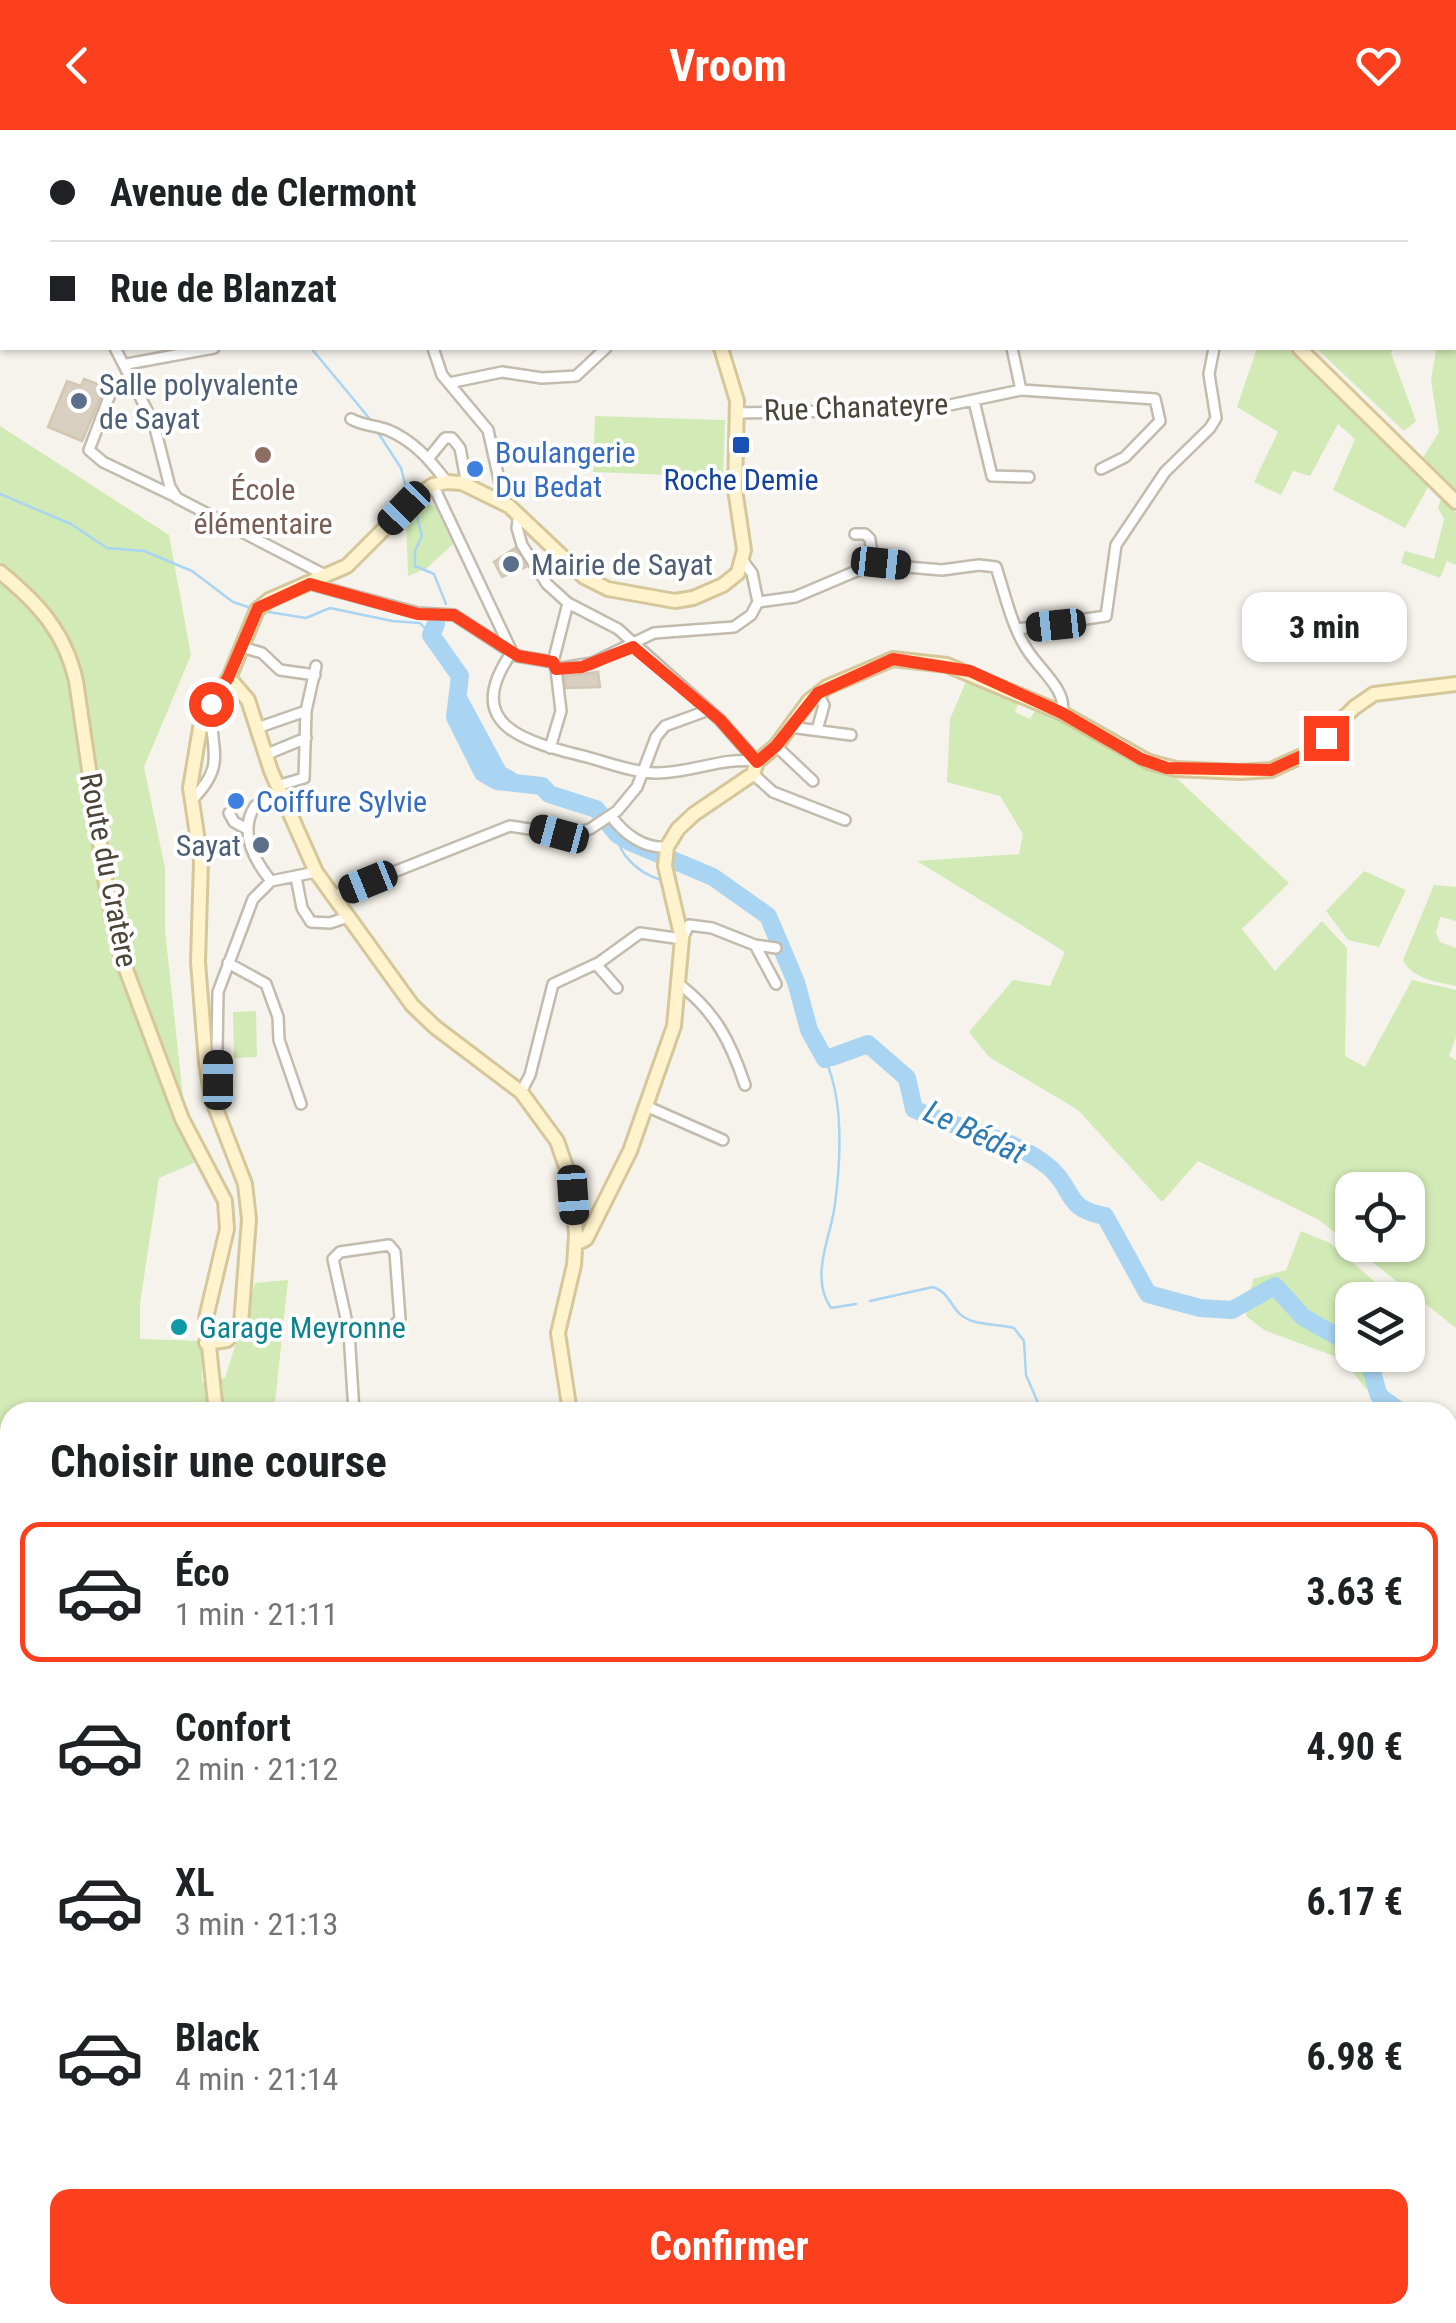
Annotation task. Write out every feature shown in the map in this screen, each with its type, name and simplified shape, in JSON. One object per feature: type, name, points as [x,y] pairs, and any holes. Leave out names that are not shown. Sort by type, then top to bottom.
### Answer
[{"type":"street","points":[[116,350],[134,378],[161,440],[170,485],[177,498]]},
{"type":"street","points":[[127,364],[203,350]]},
{"type":"street","points":[[434,350],[448,383],[488,430],[501,488],[500,502]]},
{"type":"street","points":[[448,383],[502,372],[542,378],[576,376],[604,350]]},
{"type":"street","points":[[310,584],[418,614],[454,615],[512,652],[555,665],[582,667],[633,647],[654,634],[734,627],[751,615],[758,602],[752,572],[744,561],[735,490],[738,413],[721,350]]},
{"type":"street","points":[[1012,350],[1022,390]]},
{"type":"street","points":[[1018,629],[1094,621],[1106,616],[1114,550],[1119,539],[1165,472],[1216,418],[1209,374],[1214,350]]},
{"type":"street","points":[[1301,350],[1456,502]]},
{"type":"street","points":[[134,378],[111,392],[89,450],[103,462],[328,576]]},
{"type":"street","name":"Rue Chanateyre","points":[[738,413],[890,411],[974,401],[1022,390],[1155,399],[1160,421],[1125,457],[1101,469]]},
{"type":"street","name":"Rue Chanateyre","points":[[974,401],[992,476],[1029,477]]},
{"type":"street","points":[[350,419],[369,429],[384,428],[417,446],[428,458],[512,652]]},
{"type":"street","points":[[428,458],[445,438],[452,438],[460,448],[467,485]]},
{"type":"street","points":[[206,1343],[227,1340],[241,1324],[249,1219],[245,1184],[215,1108],[198,988],[202,862],[191,801],[201,721],[228,678],[259,608],[353,561],[419,494],[440,484],[467,485],[520,514],[584,577],[620,592],[674,600],[693,598],[733,579],[744,561]]},
{"type":"street","points":[[520,514],[517,528],[528,558],[568,603],[618,630],[720,720],[772,792],[845,820]]},
{"type":"street","points":[[855,534],[870,539],[873,564]]},
{"type":"street","points":[[758,602],[795,597],[873,564],[942,570],[996,567],[1025,648],[1061,698],[1062,713]]},
{"type":"street","name":"Route du Cratère","points":[[0,572],[46,614],[68,651],[79,698],[112,924],[121,956],[182,1119],[225,1201],[227,1230],[208,1301],[206,1343],[215,1402]]},
{"type":"street","points":[[550,748],[560,711],[555,665],[568,603]]},
{"type":"street","points":[[242,647],[262,653],[280,670],[316,670],[306,711],[304,778],[255,806],[248,828],[250,850],[271,882]]},
{"type":"street","points":[[512,652],[494,684],[494,713],[512,731],[550,748],[646,772],[742,760],[755,768]]},
{"type":"street","points":[[576,1244],[586,1239],[598,1217],[646,1106],[674,1026],[682,939],[667,855],[678,829],[755,768],[818,693],[882,662],[906,659],[960,668],[1062,713],[1158,765],[1255,772],[1276,768],[1304,755],[1374,694],[1456,684]]},
{"type":"street","points":[[228,678],[244,693],[264,755],[316,872],[421,1015],[521,1092],[546,1123],[565,1161],[572,1184],[576,1244],[558,1333],[568,1402]]},
{"type":"street","points":[[817,730],[824,705],[818,693]]},
{"type":"street","points":[[191,801],[217,758],[211,704]]},
{"type":"street","points":[[257,728],[306,711]]},
{"type":"street","points":[[333,896],[510,826],[568,835],[607,819],[646,772],[662,729],[673,721],[706,711]]},
{"type":"street","points":[[790,727],[850,735]]},
{"type":"street","points":[[264,755],[306,738]]},
{"type":"street","points":[[776,746],[813,782]]},
{"type":"street","points":[[230,813],[234,822],[248,828]]},
{"type":"street","points":[[607,819],[667,855]]},
{"type":"street","points":[[215,1108],[218,997],[253,899],[271,882],[316,872]]},
{"type":"street","points":[[296,876],[302,908],[312,922],[330,923],[348,917]]},
{"type":"street","points":[[676,912],[689,925],[776,948]]},
{"type":"street","points":[[682,939],[689,925]]},
{"type":"street","points":[[521,1092],[530,1075],[554,984],[596,964],[640,933],[682,939]]},
{"type":"street","points":[[755,945],[776,984]]},
{"type":"street","points":[[228,963],[251,972],[266,984],[278,1017],[279,1040],[301,1104]]},
{"type":"street","points":[[596,964],[617,988]]},
{"type":"street","points":[[679,984],[709,1009],[723,1028],[746,1085]]},
{"type":"street","points":[[646,1106],[724,1140]]},
{"type":"street","points":[[349,1332],[388,1330],[400,1319],[395,1252],[388,1245],[340,1252],[333,1259],[349,1332],[353,1402]]},
{"type":"green space","points":[[1256,350],[1289,350],[1428,487],[1405,528],[1333,490],[1355,439],[1338,424],[1310,476],[1293,471],[1281,495],[1254,482],[1278,432],[1237,407]]},
{"type":"green space","points":[[1318,350],[1392,350],[1416,421],[1404,431]]},
{"type":"green space","points":[[1436,350],[1456,350],[1456,495],[1421,461],[1439,432],[1431,380]]},
{"type":"green space","points":[[595,416],[725,420],[723,477],[593,472]]},
{"type":"green space","points":[[0,426],[169,535],[191,655],[144,767],[165,868],[165,930],[186,1125],[201,1160],[159,1178],[140,1303],[140,1339],[202,1341],[202,1382],[225,1378],[255,1283],[288,1280],[275,1402],[0,1402]]},
{"type":"green space","points":[[1441,499],[1456,513],[1456,565],[1447,561],[1440,578],[1401,563],[1405,551],[1434,559],[1444,519],[1438,508]]},
{"type":"green space","points":[[424,503],[435,506],[453,544],[427,568],[408,576],[406,518]]},
{"type":"green space","points":[[968,677],[1019,701],[1015,712],[1030,719],[1036,709],[1067,721],[1138,765],[1172,774],[1289,883],[1242,929],[1275,971],[1322,921],[1347,948],[1345,1056],[1365,1067],[1412,980],[1456,990],[1456,1037],[1449,1056],[1456,1060],[1456,1328],[1425,1304],[1425,1282],[1398,1282],[1372,1262],[1425,1262],[1425,1172],[1335,1172],[1335,1233],[1319,1220],[1198,1161],[1162,1202],[1078,1110],[989,1057],[969,1032],[1013,980],[1050,986],[1065,952],[917,861],[1019,854],[1023,834],[1000,796],[947,782],[950,719]]},
{"type":"green space","points":[[1364,871],[1406,890],[1379,947],[1348,940],[1326,911]]},
{"type":"green space","points":[[1434,885],[1456,887],[1456,921],[1440,917],[1436,933],[1440,942],[1456,948],[1456,986],[1419,976],[1403,960]]},
{"type":"green space","points":[[256,1011],[257,1057],[234,1058],[233,1012]]},
{"type":"green space","points":[[1301,1231],[1330,1243],[1335,1247],[1335,1262],[1352,1262],[1375,1282],[1335,1282],[1335,1356],[1264,1330],[1246,1316],[1253,1279],[1286,1270]]},
{"type":"green space","points":[[1352,1372],[1383,1372],[1367,1390]]},
{"type":"building","name":"Salle polyvalente de Sayat","points":[[84,379],[105,387],[82,441],[48,427],[67,381],[81,386]]},
{"type":"building","name":"Mairie de Sayat","points":[[515,548],[526,567],[502,577],[494,562]]},
{"type":"building","points":[[598,672],[600,687],[566,688],[565,676]]},
{"type":"waterway","points":[[313,350],[374,424]]},
{"type":"waterway","points":[[377,431],[401,468],[409,499]]},
{"type":"waterway","points":[[0,494],[71,524],[107,548],[144,551],[192,571],[233,602],[254,609]]},
{"type":"waterway","points":[[414,505],[422,536],[415,551],[415,566],[434,574],[446,604]]},
{"type":"waterway","points":[[262,611],[306,618],[330,608],[420,623],[431,635]]},
{"type":"waterway","name":"Le Bédat","points":[[436,624],[431,635],[460,676],[455,717],[483,773],[497,781],[542,786],[549,794],[596,809],[617,834],[713,877],[768,916],[796,982],[809,1030],[825,1059],[828,1058]]},
{"type":"waterway","points":[[458,698],[499,774],[510,780]]},
{"type":"waterway","points":[[617,834],[621,850],[632,863],[661,880]]},
{"type":"waterway","name":"Le Bédat","points":[[832,1057],[868,1044],[907,1078],[914,1109],[1019,1148],[1050,1168],[1076,1204],[1105,1216],[1148,1294],[1200,1308],[1232,1310],[1275,1286],[1303,1317],[1335,1335]]},
{"type":"waterway","points":[[825,1059],[838,1111],[839,1149],[822,1283],[831,1308],[856,1304]]},
{"type":"waterway","name":"Le Bédat","points":[[870,1301],[933,1287],[969,1320],[1014,1328],[1024,1341],[1026,1375],[1038,1402]]},
{"type":"waterway","name":"Le Bédat","points":[[1372,1372],[1379,1396],[1387,1402]]},
{"type":"place","name":"Salle polyvalente de Sayat","points":[[79,401]]},
{"type":"place","name":"Roche Demie","points":[[741,445]]},
{"type":"place","name":"École élémentaire","points":[[263,455]]},
{"type":"place","name":"Boulangerie Du Bedat","points":[[475,469]]},
{"type":"place","name":"Mairie de Sayat","points":[[511,564]]},
{"type":"place","name":"Coiffure Sylvie","points":[[236,801]]},
{"type":"place","name":"Sayat","points":[[261,845]]},
{"type":"place","name":"Garage Meyronne","points":[[179,1327]]},
{"type":"route","points":[[211,704],[228,678],[258,608],[310,584],[418,614],[454,615],[518,656],[553,662],[556,669],[582,667],[633,647],[720,720],[757,762],[776,746],[818,693],[893,659],[934,662],[970,671],[1062,713],[1141,759],[1167,768],[1271,770],[1304,755],[1326,738]]}]
